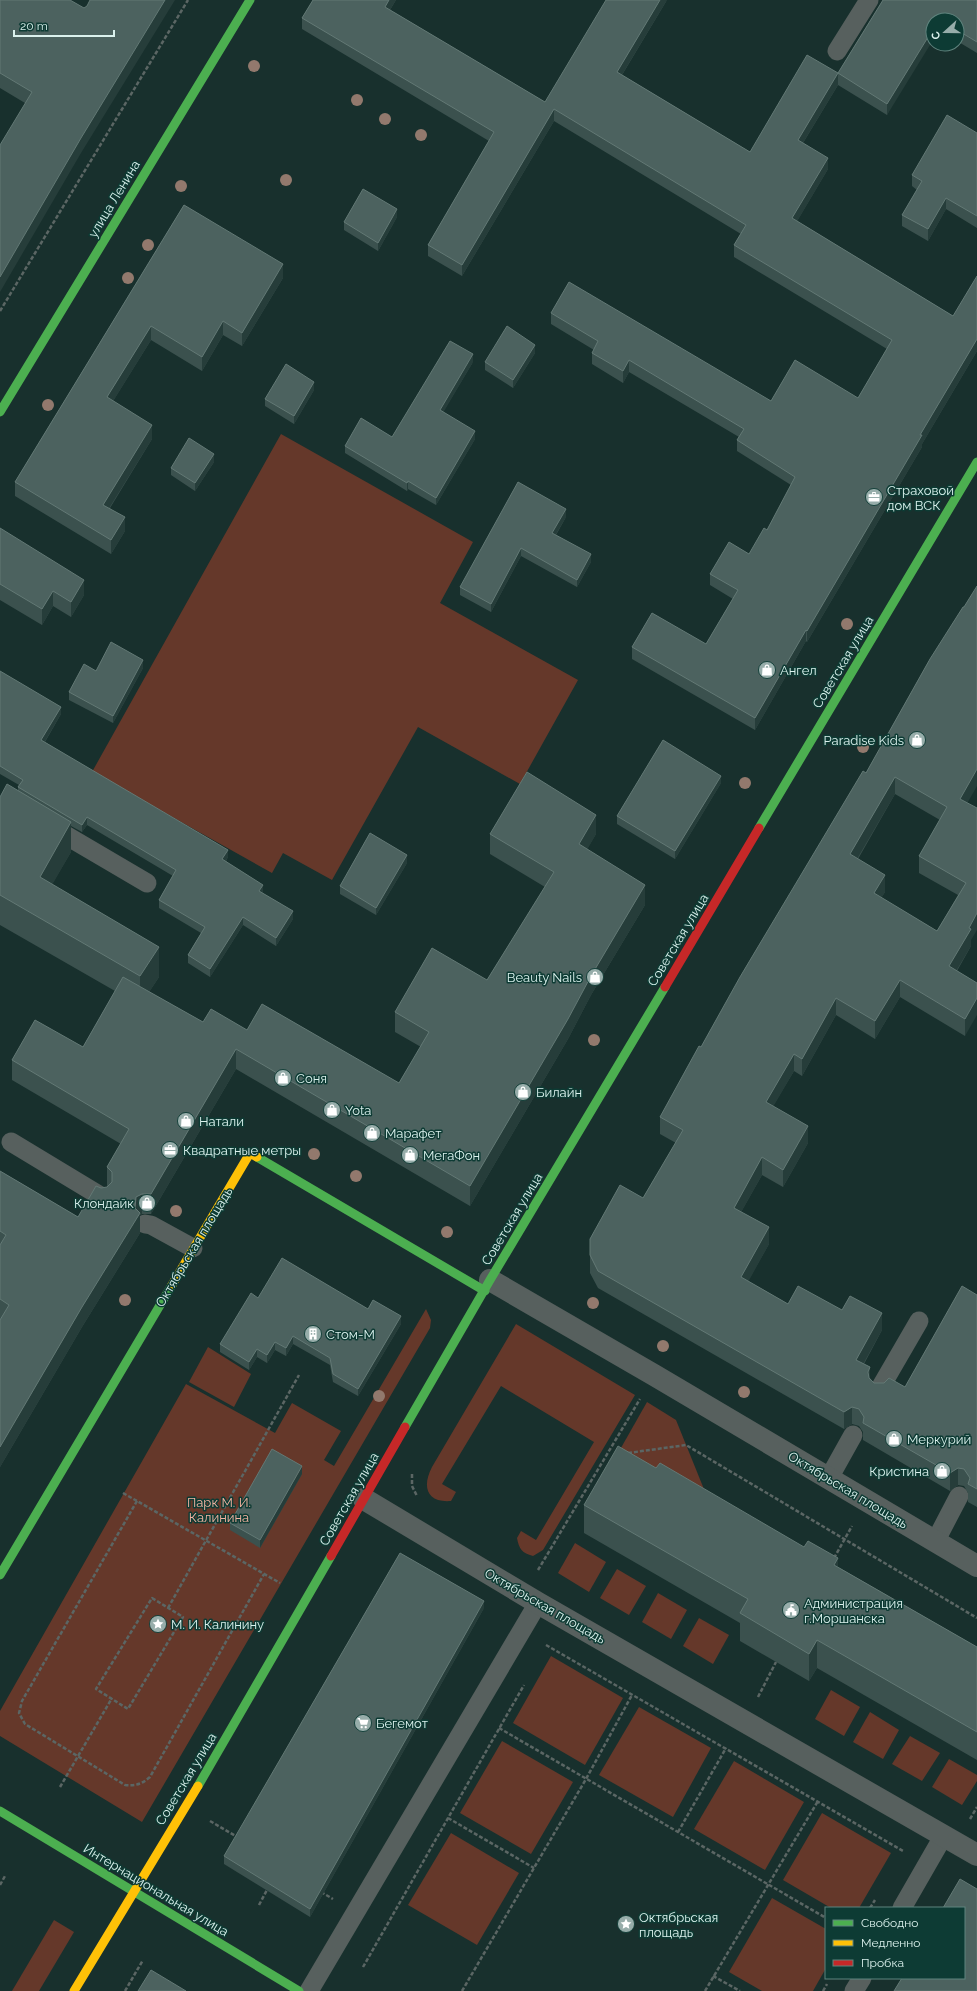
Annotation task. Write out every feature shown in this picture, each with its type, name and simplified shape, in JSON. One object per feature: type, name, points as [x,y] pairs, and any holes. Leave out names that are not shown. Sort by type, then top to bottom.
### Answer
[{"type":"street","name":"улица Ленина","points":[[0,412],[250,0]]},
{"type":"street","name":"Советская улица","points":[[74,1991],[134,1892],[488,1286],[977,462]]},
{"type":"street","name":"Октябрьская площадь","points":[[0,1575],[250,1153],[488,1286],[654,1375],[934,1542],[977,1566]]},
{"type":"street","name":"Октябрьская площадь","points":[[364,1499],[538,1603],[944,1835],[977,1856]]},
{"type":"street","name":"Интернациональная улица","points":[[0,1811],[299,1991]]},
{"type":"lane","points":[[837,51],[869,0]]},
{"type":"lane","points":[[34,816],[147,883]]},
{"type":"lane","points":[[11,1142],[102,1197]]},
{"type":"lane","points":[[145,1224],[151,1225],[193,1248]]},
{"type":"lane","points":[[879,1390],[919,1321]]},
{"type":"lane","points":[[828,1478],[853,1435]]},
{"type":"lane","points":[[934,1542],[960,1496]]},
{"type":"lane","points":[[309,1991],[538,1603]]},
{"type":"lane","points":[[903,1907],[944,1835]]},
{"type":"lane","points":[[854,1991],[861,1979]]},
{"type":"path","points":[[0,311],[188,0]]},
{"type":"path","points":[[168,1608],[298,1374]]},
{"type":"path","points":[[536,1572],[654,1375]]},
{"type":"path","points":[[620,1454],[686,1445],[977,1618]]},
{"type":"path","points":[[606,1456],[613,1455]]},
{"type":"path","points":[[412,1470],[412,1486],[420,1502]]},
{"type":"path","points":[[123,1493],[280,1583]]},
{"type":"path","points":[[137,1501],[19,1709],[20,1717],[25,1724],[125,1785],[132,1786],[143,1783],[150,1777],[264,1574]]},
{"type":"path","points":[[832,1562],[867,1502]]},
{"type":"path","points":[[152,1598],[183,1617],[128,1709],[112,1698],[96,1689],[152,1598]]},
{"type":"path","points":[[543,1651],[547,1644],[632,1695],[903,1851]]},
{"type":"path","points":[[757,1698],[776,1662]]},
{"type":"path","points":[[363,1967],[525,1683]]},
{"type":"path","points":[[462,1991],[586,1779],[632,1695]]},
{"type":"path","points":[[60,1787],[112,1698]]},
{"type":"path","points":[[499,1728],[825,1917]]},
{"type":"path","points":[[678,1832],[726,1748]]},
{"type":"path","points":[[705,1991],[818,1801]]},
{"type":"path","points":[[969,1820],[977,1807]]},
{"type":"path","points":[[448,1818],[534,1868]]},
{"type":"path","points":[[232,1834],[244,1841]]},
{"type":"path","points":[[0,1885],[6,1876]]},
{"type":"path","points":[[259,1905],[270,1885]]},
{"type":"path","points":[[317,1890],[331,1898]]},
{"type":"path","points":[[125,1991],[143,1960]]},
{"type":"path","points":[[714,1976],[740,1991]]},
{"type":"green space","points":[[281,434],[473,542],[440,603],[578,680],[520,784],[418,727],[332,880],[283,853],[272,873],[92,772]]},
{"type":"green space","name":"Парк М. И. Калинина","points":[[426,1309],[431,1320],[430,1328],[142,1822],[0,1736],[0,1711],[186,1384],[275,1433],[292,1403],[341,1431],[324,1460],[334,1466]]},
{"type":"green space","points":[[516,1324],[635,1395],[543,1550],[533,1556],[522,1550],[517,1538],[521,1531],[536,1540],[594,1442],[501,1386],[442,1484],[456,1492],[451,1501],[436,1499],[428,1492],[427,1487],[427,1481],[432,1467]]},
{"type":"green space","points":[[208,1347],[251,1374],[234,1407],[189,1382]]},
{"type":"green space","points":[[647,1402],[676,1420],[712,1509],[613,1462]]},
{"type":"green space","points":[[575,1543],[606,1562],[589,1592],[558,1573]]},
{"type":"green space","points":[[617,1569],[646,1586],[629,1615],[600,1598]]},
{"type":"green space","points":[[658,1593],[687,1610],[671,1639],[642,1622]]},
{"type":"green space","points":[[699,1618],[729,1635],[713,1664],[683,1646]]},
{"type":"green space","points":[[551,1656],[623,1698],[585,1765],[513,1723]]},
{"type":"green space","points":[[831,1690],[860,1707],[844,1736],[815,1719]]},
{"type":"green space","points":[[639,1707],[711,1748],[673,1817],[599,1775]]},
{"type":"green space","points":[[870,1712],[899,1730],[883,1759],[853,1742]]},
{"type":"green space","points":[[910,1736],[940,1753],[922,1781],[892,1764]]},
{"type":"green space","points":[[502,1741],[573,1782],[531,1854],[460,1813]]},
{"type":"green space","points":[[949,1759],[977,1775],[977,1781],[962,1805],[932,1787]]},
{"type":"green space","points":[[734,1761],[804,1802],[765,1870],[694,1829]]},
{"type":"green space","points":[[822,1813],[891,1853],[860,1907],[829,1907],[783,1880]]},
{"type":"green space","points":[[451,1833],[519,1873],[477,1945],[408,1905]]},
{"type":"green space","points":[[772,1898],[825,1928],[825,1970],[813,1991],[762,1991],[729,1972]]},
{"type":"green space","points":[[54,1920],[74,1932],[39,1991],[12,1991]]},
{"type":"building","points":[[0,0],[70,0],[84,8],[90,0],[165,0],[81,138],[0,277],[0,145],[32,92],[0,73]]},
{"type":"building","points":[[313,0],[389,0],[385,7],[545,102],[606,0],[660,0],[617,72],[750,152],[807,55],[838,73],[798,140],[828,158],[792,218],[953,316],[977,276],[977,339],[755,718],[632,647],[652,613],[706,644],[738,590],[710,574],[729,542],[749,554],[764,528],[767,530],[795,477],[737,440],[744,429],[629,360],[623,371],[592,353],[598,341],[551,313],[569,282],[771,401],[795,360],[858,398],[892,340],[734,245],[746,225],[554,109],[462,265],[428,245],[494,132],[302,18]]},
{"type":"building","points":[[883,0],[977,0],[977,42],[965,35],[965,12],[925,12],[925,42],[887,104],[838,73]]},
{"type":"building","points":[[947,115],[977,133],[977,216],[946,198],[928,229],[902,215],[922,181],[912,175]]},
{"type":"building","points":[[363,189],[397,209],[378,243],[344,222]]},
{"type":"building","points":[[184,205],[283,264],[242,333],[223,321],[202,357],[151,326],[107,397],[152,425],[103,505],[125,517],[111,540],[15,482]]},
{"type":"building","points":[[507,326],[535,345],[513,380],[485,362]]},
{"type":"building","points":[[450,341],[473,354],[440,410],[475,431],[436,498],[408,481],[407,483],[345,446],[361,418],[392,437]]},
{"type":"building","points":[[286,364],[314,382],[294,416],[265,399]]},
{"type":"building","points":[[189,438],[214,454],[195,483],[171,468]]},
{"type":"building","points":[[518,482],[566,509],[552,533],[591,554],[577,580],[521,548],[491,604],[460,587]]},
{"type":"building","points":[[0,528],[84,580],[71,602],[53,591],[42,609],[0,584]]},
{"type":"building","points":[[977,586],[977,769],[960,799],[977,808],[977,913],[969,928],[971,929],[949,966],[977,983],[977,998],[965,1019],[900,980],[875,1021],[836,998],[802,1059],[794,1054],[766,1102],[808,1126],[783,1170],[762,1157],[734,1208],[769,1227],[741,1277],[788,1304],[798,1286],[842,1310],[850,1296],[882,1313],[856,1360],[870,1367],[868,1372],[869,1378],[874,1383],[884,1383],[889,1378],[905,1387],[962,1286],[977,1295],[977,1489],[968,1484],[970,1478],[964,1469],[958,1468],[950,1473],[863,1423],[864,1417],[859,1409],[852,1407],[844,1412],[598,1271],[590,1255],[590,1239],[620,1185],[643,1198],[683,1130],[660,1117],[699,1046],[701,1047],[740,977],[863,771],[866,773],[930,659]],"holes":[[[895,777],[947,807],[919,856],[966,883],[937,931],[874,893],[885,875],[850,854]]]},
{"type":"building","points":[[111,642],[143,660],[113,716],[69,692],[84,664],[96,671]]},
{"type":"building","points":[[0,671],[61,707],[41,740],[228,850],[222,859],[263,885],[259,891],[293,911],[276,938],[243,917],[210,969],[188,955],[205,927],[159,900],[176,870],[87,817],[82,825],[18,787],[23,780],[0,766]]},
{"type":"building","points":[[663,740],[721,776],[675,851],[617,816]]},
{"type":"building","points":[[527,772],[596,815],[579,844],[645,885],[470,1186],[236,1049],[151,1194],[142,1194],[136,1197],[135,1208],[140,1213],[82,1307],[0,1447],[0,1320],[9,1305],[0,1299],[0,1245],[6,1235],[0,1231],[0,1171],[78,1217],[96,1186],[101,1188],[107,1187],[112,1182],[112,1172],[107,1167],[129,1129],[12,1060],[35,1020],[83,1047],[123,977],[203,1022],[211,1009],[247,1030],[262,1004],[399,1083],[429,1032],[395,1012],[432,948],[487,980],[554,872],[490,834]]},
{"type":"building","points":[[7,784],[71,822],[40,877],[159,947],[140,976],[0,895],[0,797]]},
{"type":"building","points":[[370,833],[407,855],[376,908],[340,886]]},
{"type":"building","name":"Стом-М","points":[[282,1258],[368,1309],[373,1300],[401,1316],[358,1389],[333,1374],[330,1358],[293,1336],[286,1348],[275,1342],[267,1355],[257,1349],[249,1362],[220,1344],[251,1293],[258,1298]]},
{"type":"building","name":"Администрация г.Моршанска","points":[[618,1446],[656,1468],[660,1463],[804,1547],[808,1541],[838,1558],[834,1565],[977,1647],[977,1732],[817,1640],[809,1654],[740,1613],[748,1599],[584,1505]]},
{"type":"building","points":[[272,1449],[302,1466],[260,1540],[230,1523]]},
{"type":"building","name":"Бегемот","points":[[400,1553],[484,1601],[310,1909],[224,1856]]},
{"type":"building","points":[[960,1879],[977,1889],[977,1991],[894,1991],[901,1979],[965,1979],[965,1907],[944,1907]]},
{"type":"building","points":[[151,1970],[186,1991],[138,1991]]},
{"type":"traffic: fast","points":[[0,412],[250,0]]},
{"type":"traffic: fast","points":[[759,828],[977,462]]},
{"type":"traffic: fast","points":[[405,1427],[490,1280],[665,987]]},
{"type":"traffic: fast","points":[[257,1157],[485,1291]]},
{"type":"traffic: fast","points":[[0,1575],[172,1285]]},
{"type":"traffic: fast","points":[[198,1786],[331,1556]]},
{"type":"traffic: fast","points":[[0,1811],[299,1991]]},
{"type":"traffic: slow","points":[[172,1285],[250,1153],[257,1157]]},
{"type":"traffic: slow","points":[[74,1991],[198,1786]]},
{"type":"traffic: jam","points":[[665,987],[759,828]]},
{"type":"traffic: jam","points":[[331,1556],[405,1427]]},
{"type":"place","name":"Страховой дом ВСК","points":[[874,497]]},
{"type":"place","name":"Ангел","points":[[767,670]]},
{"type":"place","name":"Paradise Kids","points":[[917,740]]},
{"type":"place","name":"Beauty Nails","points":[[595,977]]},
{"type":"place","name":"Соня","points":[[283,1078]]},
{"type":"place","name":"Билайн","points":[[523,1092]]},
{"type":"place","name":"Yota","points":[[332,1110]]},
{"type":"place","name":"Натали","points":[[186,1121]]},
{"type":"place","name":"Марафет","points":[[372,1133]]},
{"type":"place","name":"Квадратные метры","points":[[170,1150]]},
{"type":"place","name":"МегаФон","points":[[410,1155]]},
{"type":"place","name":"Клондайк","points":[[147,1203]]},
{"type":"place","name":"Стом-М","points":[[313,1334]]},
{"type":"place","name":"Меркурий","points":[[894,1439]]},
{"type":"place","name":"Кристина","points":[[942,1471]]},
{"type":"place","name":"Администрация г.Моршанска","points":[[791,1610]]},
{"type":"place","name":"М. И. Калинину","points":[[158,1624]]},
{"type":"place","name":"Бегемот","points":[[363,1723]]},
{"type":"place","name":"Октябрьская площадь","points":[[626,1924]]}]
